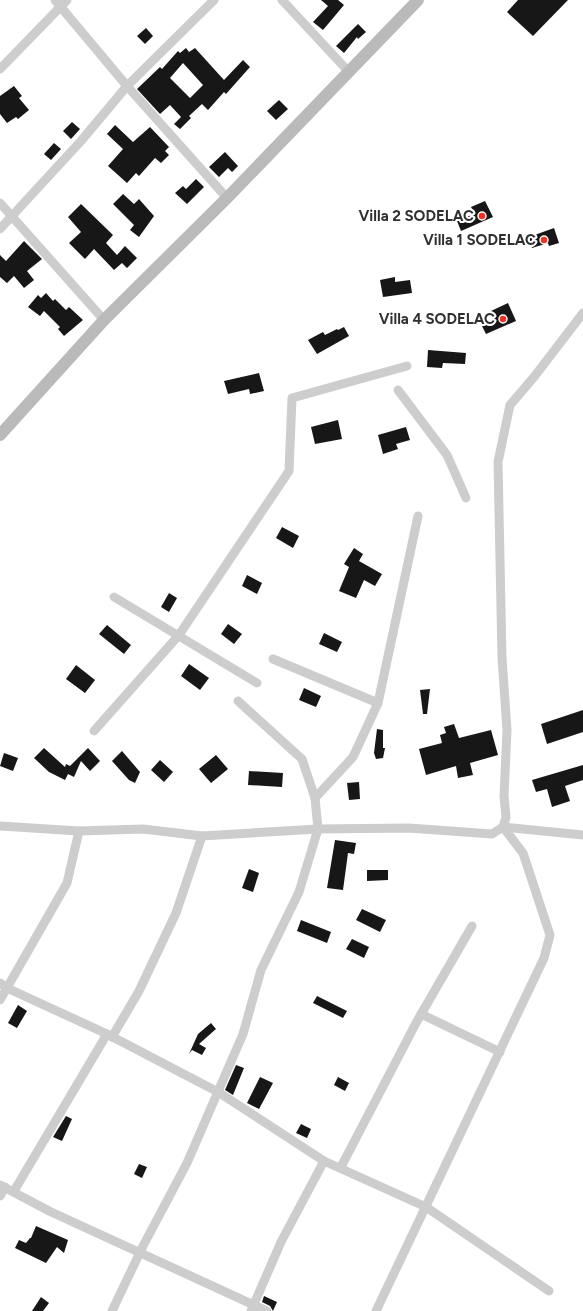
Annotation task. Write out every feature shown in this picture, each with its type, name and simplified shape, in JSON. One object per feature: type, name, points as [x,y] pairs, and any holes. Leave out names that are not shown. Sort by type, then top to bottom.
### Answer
[{"type":"street","points":[[0,228],[81,141],[127,86],[214,0]]},
{"type":"street","points":[[282,0],[348,71]]},
{"type":"street","points":[[0,436],[104,320],[227,198],[418,0]]},
{"type":"street","points":[[0,69],[61,2],[127,86],[227,198]]},
{"type":"street","points":[[0,203],[104,320]]},
{"type":"street","points":[[503,827],[506,817],[504,796],[507,730],[502,658],[498,462],[510,405],[534,377],[583,313]]},
{"type":"street","points":[[94,731],[179,635],[289,471],[292,398],[407,366]]},
{"type":"street","points":[[398,390],[447,455],[466,498]]},
{"type":"street","points":[[315,798],[353,757],[378,703],[418,516]]},
{"type":"street","points":[[114,597],[257,683]]},
{"type":"street","points":[[273,659],[378,703]]},
{"type":"street","points":[[112,1311],[140,1253],[187,1163],[243,1034],[261,970],[298,892],[318,829],[315,798],[302,758],[238,701]]},
{"type":"street","points":[[0,826],[79,831],[143,829],[202,836],[318,829],[410,828],[492,834],[503,827],[583,835]]},
{"type":"street","points":[[376,1311],[544,958],[550,935],[523,853],[503,827]]},
{"type":"street","points":[[0,1000],[4,985],[67,883],[79,831]]},
{"type":"street","points":[[14,1191],[110,1035],[139,991],[176,912],[202,836]]},
{"type":"street","points":[[340,1167],[421,1014],[472,926]]},
{"type":"street","points":[[4,985],[110,1035],[218,1092],[324,1161],[426,1207],[549,1291]]},
{"type":"street","points":[[421,1014],[500,1052]]},
{"type":"street","points":[[252,1308],[281,1242],[324,1161]]},
{"type":"street","points":[[0,1196],[2,1186],[140,1253],[201,1279],[252,1308],[267,1311]]},
{"type":"building","points":[[321,0],[338,0],[344,5],[323,30],[313,22],[328,6]]},
{"type":"building","points":[[518,0],[568,0],[533,36],[507,12]]},
{"type":"building","points":[[358,24],[366,32],[358,39],[357,37],[344,53],[336,46]]},
{"type":"building","points":[[146,28],[153,36],[145,44],[137,36]]},
{"type":"building","points":[[186,48],[189,52],[195,48],[224,80],[243,60],[250,67],[226,94],[224,92],[208,110],[202,104],[189,116],[191,118],[180,129],[174,124],[181,117],[170,105],[160,114],[137,89],[160,67],[162,69],[178,51],[180,53]],"holes":[[[183,63],[203,85],[190,98],[170,78]]]},
{"type":"building","points":[[14,86],[22,96],[19,98],[29,110],[18,119],[16,117],[7,123],[0,114],[0,96]]},
{"type":"building","points":[[279,100],[288,109],[276,120],[267,111]]},
{"type":"building","points":[[72,122],[80,129],[71,139],[63,131]]},
{"type":"building","points":[[115,125],[133,142],[150,127],[169,147],[165,151],[169,155],[161,163],[155,158],[139,176],[136,173],[127,183],[108,166],[123,149],[107,134]]},
{"type":"building","points":[[54,143],[61,149],[51,160],[44,154]]},
{"type":"building","points":[[225,152],[238,166],[232,172],[228,168],[219,177],[209,167]]},
{"type":"building","points":[[196,179],[204,187],[187,204],[175,193],[183,186],[186,189]]},
{"type":"building","points":[[123,194],[134,204],[139,199],[154,216],[139,237],[130,230],[134,225],[113,204]]},
{"type":"building","name":"Villa 2 SODELAC","points":[[485,201],[493,217],[461,231],[457,221],[474,214],[471,207]]},
{"type":"building","points":[[81,204],[113,235],[106,243],[117,255],[125,246],[137,258],[127,268],[122,263],[114,270],[94,249],[85,259],[69,243],[81,232],[68,217]]},
{"type":"building","name":"Villa 1 SODELAC","points":[[554,228],[559,243],[549,246],[548,243],[532,248],[529,237]]},
{"type":"building","points":[[24,241],[42,259],[27,271],[34,280],[24,288],[14,276],[7,283],[0,277],[0,255],[6,261]]},
{"type":"building","points":[[395,277],[395,282],[410,280],[412,293],[383,297],[380,280]]},
{"type":"building","points":[[46,293],[53,301],[55,299],[66,310],[69,307],[83,320],[64,336],[58,329],[60,327],[44,311],[40,316],[28,307],[38,295],[41,298]]},
{"type":"building","name":"Villa 4 SODELAC","points":[[508,303],[516,321],[486,334],[481,324],[495,318],[491,311]]},
{"type":"building","points":[[344,327],[349,336],[317,354],[308,340],[323,332],[325,335]]},
{"type":"building","points":[[428,350],[466,353],[465,364],[443,363],[442,368],[427,367]]},
{"type":"building","points":[[259,373],[264,391],[250,394],[249,389],[228,394],[224,381]]},
{"type":"building","points":[[338,420],[342,439],[315,444],[311,427]]},
{"type":"building","points":[[406,427],[410,440],[396,444],[398,449],[383,454],[378,435]]},
{"type":"building","points":[[282,527],[299,536],[293,548],[276,538]]},
{"type":"building","points":[[354,548],[363,554],[359,561],[382,574],[375,586],[364,580],[356,598],[339,591],[349,567],[344,564]]},
{"type":"building","points":[[247,575],[262,583],[257,594],[242,586]]},
{"type":"building","points":[[169,593],[177,598],[169,612],[161,607]]},
{"type":"building","points":[[228,624],[242,634],[234,644],[221,634]]},
{"type":"building","points":[[107,625],[131,645],[124,654],[99,634]]},
{"type":"building","points":[[324,633],[342,642],[337,652],[319,644]]},
{"type":"building","points":[[189,664],[209,678],[200,690],[181,676]]},
{"type":"building","points":[[76,665],[95,680],[85,693],[66,679]]},
{"type":"building","points":[[304,688],[321,696],[316,707],[299,700]]},
{"type":"building","points":[[430,689],[427,714],[423,714],[420,690]]},
{"type":"building","points":[[583,710],[583,732],[547,744],[541,724]]},
{"type":"building","points":[[454,724],[459,738],[491,730],[498,755],[470,763],[473,775],[458,778],[456,766],[426,775],[419,749],[442,743],[440,735],[446,733],[444,727]]},
{"type":"building","points":[[377,729],[383,730],[383,748],[385,748],[383,758],[376,759],[374,753]]},
{"type":"building","points":[[44,748],[65,767],[66,764],[70,766],[88,748],[100,761],[90,771],[81,761],[74,777],[68,774],[65,780],[49,772],[34,758]]},
{"type":"building","points":[[122,751],[140,772],[135,783],[129,780],[112,761]]},
{"type":"building","points":[[4,753],[18,758],[13,771],[0,766]]},
{"type":"building","points":[[216,755],[228,769],[211,783],[199,769]]},
{"type":"building","points":[[160,760],[173,772],[164,782],[151,770]]},
{"type":"building","points":[[583,765],[583,780],[565,786],[570,801],[552,807],[547,789],[536,792],[532,780]]},
{"type":"building","points":[[249,771],[283,773],[282,787],[248,785]]},
{"type":"building","points":[[359,782],[360,799],[349,800],[347,783]]},
{"type":"building","points":[[335,840],[356,843],[354,854],[348,853],[343,890],[327,888]]},
{"type":"building","points":[[249,869],[259,873],[253,892],[242,888]]},
{"type":"building","points":[[367,870],[388,870],[388,880],[367,881]]},
{"type":"building","points":[[362,909],[386,920],[380,932],[356,920]]},
{"type":"building","points":[[301,920],[331,932],[327,943],[297,931]]},
{"type":"building","points":[[352,939],[369,947],[364,958],[346,949]]},
{"type":"building","points":[[317,996],[347,1011],[343,1018],[313,1003]]},
{"type":"building","points":[[18,1005],[27,1011],[17,1028],[8,1023]]},
{"type":"building","points":[[211,1023],[216,1029],[199,1044],[206,1048],[202,1055],[192,1050],[189,1054],[198,1034]]},
{"type":"building","points":[[236,1065],[244,1068],[233,1095],[225,1090]]},
{"type":"building","points":[[260,1077],[273,1083],[259,1109],[247,1103]]},
{"type":"building","points":[[338,1077],[349,1083],[345,1091],[334,1085]]},
{"type":"building","points":[[66,1116],[72,1119],[62,1141],[53,1137]]},
{"type":"building","points":[[301,1124],[311,1129],[307,1138],[296,1133]]},
{"type":"building","points":[[139,1164],[147,1167],[142,1178],[134,1174]]},
{"type":"building","points":[[36,1226],[68,1240],[64,1253],[57,1247],[46,1263],[15,1248],[19,1240],[26,1243],[31,1238]]},
{"type":"building","points":[[264,1296],[277,1302],[273,1311],[270,1306],[262,1302]]},
{"type":"building","points":[[41,1297],[49,1303],[43,1311],[32,1311]]},
{"type":"place","name":"Villa 2 SODELAC","points":[[482,216]]},
{"type":"place","name":"Villa 1 SODELAC","points":[[544,240]]},
{"type":"place","name":"Villa 4 SODELAC","points":[[503,319]]}]
